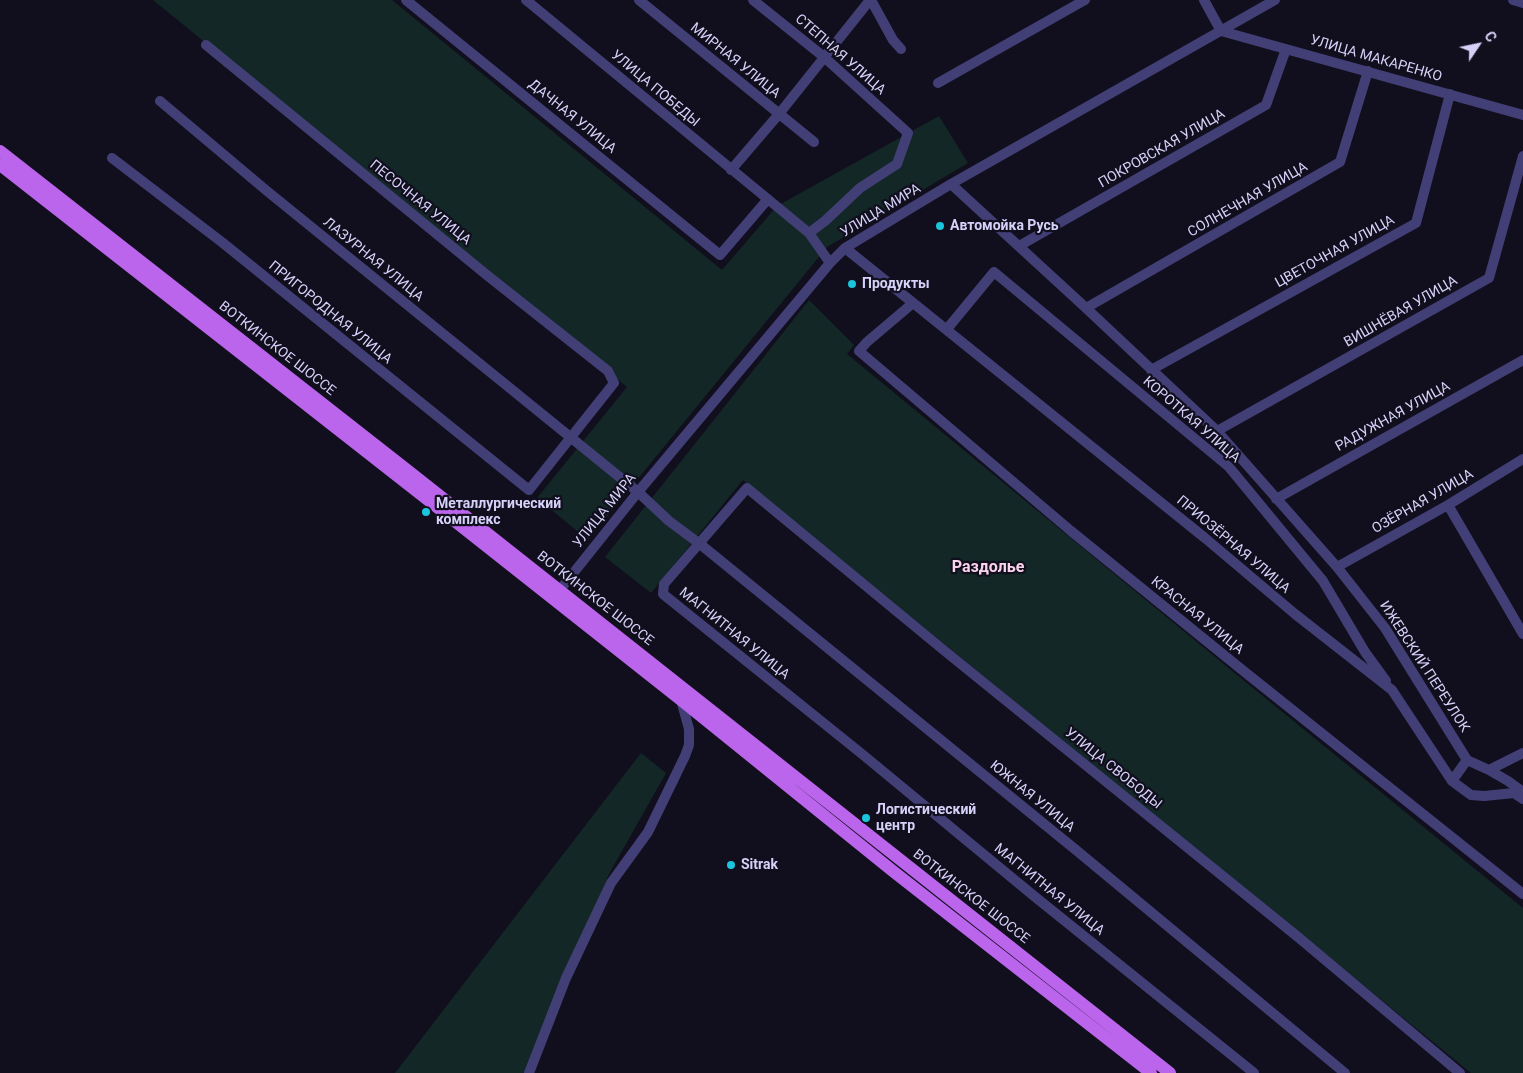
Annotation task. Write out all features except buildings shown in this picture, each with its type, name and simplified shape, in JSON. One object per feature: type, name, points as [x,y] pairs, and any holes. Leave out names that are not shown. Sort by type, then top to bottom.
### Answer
[{"type":"main road","name":"ВОТКИНСКОЕ ШОССЕ","points":[[0,151],[556,595],[681,700],[894,872],[1151,1073]]},
{"type":"main road","name":"ВОТКИНСКОЕ ШОССЕ","points":[[0,165],[1170,1073]]},
{"type":"street","name":"ДАЧНАЯ УЛИЦА","points":[[406,0],[720,255],[768,199]]},
{"type":"street","name":"УЛИЦА ПОБЕДЫ","points":[[526,0],[809,233],[830,263]]},
{"type":"street","name":"МИРНАЯ УЛИЦА","points":[[639,0],[814,142]]},
{"type":"street","name":"СТЕПНАЯ УЛИЦА","points":[[753,0],[824,57],[908,132],[897,164],[860,188],[825,221],[809,233]]},
{"type":"street","points":[[731,170],[871,0],[900,49]]},
{"type":"street","points":[[938,83],[1085,0]]},
{"type":"street","points":[[1204,0],[1221,31]]},
{"type":"street","name":"УЛИЦА МИРА","points":[[556,595],[638,492],[830,263],[845,248],[951,184],[1275,0]]},
{"type":"street","points":[[1513,0],[1523,3]]},
{"type":"street","name":"УЛИЦА МАКАРЕНКО","points":[[1221,31],[1523,114]]},
{"type":"street","name":"ПЕСОЧНАЯ УЛИЦА","points":[[206,45],[488,276],[608,371],[614,383],[570,438]]},
{"type":"street","name":"ПОКРОВСКАЯ УЛИЦА","points":[[1019,246],[1266,105],[1286,49]]},
{"type":"street","name":"СОЛНЕЧНАЯ УЛИЦА","points":[[1086,308],[1340,162],[1368,71]]},
{"type":"street","name":"ЦВЕТОЧНАЯ УЛИЦА","points":[[1151,370],[1416,222],[1450,94]]},
{"type":"street","name":"ЛАЗУРНАЯ УЛИЦА","points":[[160,101],[267,191],[638,492]]},
{"type":"street","name":"ВИШНЁВАЯ УЛИЦА","points":[[1217,431],[1488,278],[1523,156]]},
{"type":"street","name":"ПРИГОРОДНАЯ УЛИЦА","points":[[112,158],[224,243],[529,490],[570,438]]},
{"type":"street","name":"ИЖЕВСКИЙ ПЕРЕУЛОК","points":[[951,184],[1217,431],[1337,567],[1385,628],[1467,760]]},
{"type":"street","name":"ПРИОЗЁРНАЯ УЛИЦА","points":[[845,248],[1205,538],[1295,614],[1392,690],[1452,782],[1471,795],[1484,796],[1514,793],[1523,799]]},
{"type":"street","name":"КОРОТКАЯ УЛИЦА","points":[[947,329],[994,272],[1228,467],[1323,581],[1365,652],[1392,690]]},
{"type":"street","name":"КРАСНАЯ УЛИЦА","points":[[912,303],[859,351],[1094,550],[1523,894]]},
{"type":"street","name":"РАДУЖНАЯ УЛИЦА","points":[[1276,499],[1523,360]]},
{"type":"street","name":"ОЗЁРНАЯ УЛИЦА","points":[[1337,567],[1448,505],[1523,459]]},
{"type":"street","name":"УЛИЦА СВОБОДЫ","points":[[700,544],[747,488],[953,658],[1298,936],[1460,1073]]},
{"type":"street","name":"ЮЖНАЯ УЛИЦА","points":[[638,492],[669,521],[700,544],[1084,856],[1345,1073]]},
{"type":"street","points":[[1448,505],[1523,634]]},
{"type":"street","name":"МАГНИТНАЯ УЛИЦА","points":[[700,544],[664,584],[663,594],[1254,1073]]},
{"type":"street","points":[[529,1073],[566,978],[611,884],[648,832],[686,756],[690,745],[689,729],[681,700]]},
{"type":"street","points":[[1490,770],[1523,753]]},
{"type":"street","points":[[1452,782],[1467,760],[1508,780],[1523,792]]},
{"type":"green space","points":[[153,0],[392,0],[722,270],[777,206],[939,116],[968,163],[827,247],[588,540],[537,498],[627,387]]},
{"type":"green space","points":[[809,300],[854,345],[847,354],[1523,908],[1523,1073],[1471,1073],[743,480],[651,593],[605,557]]},
{"type":"green space","points":[[641,753],[666,773],[609,874],[527,1073],[395,1073]]},
{"type":"place","name":"Автомойка Русь","points":[[940,226]]},
{"type":"place","name":"Продукты","points":[[852,284]]},
{"type":"place","name":"Металлургический комплекс","points":[[426,512]]},
{"type":"place","name":"Логистический центр","points":[[866,818]]},
{"type":"place","name":"Sitrak","points":[[731,865]]},
{"type":"district","name":"Раздолье","points":[[988,568]]}]
